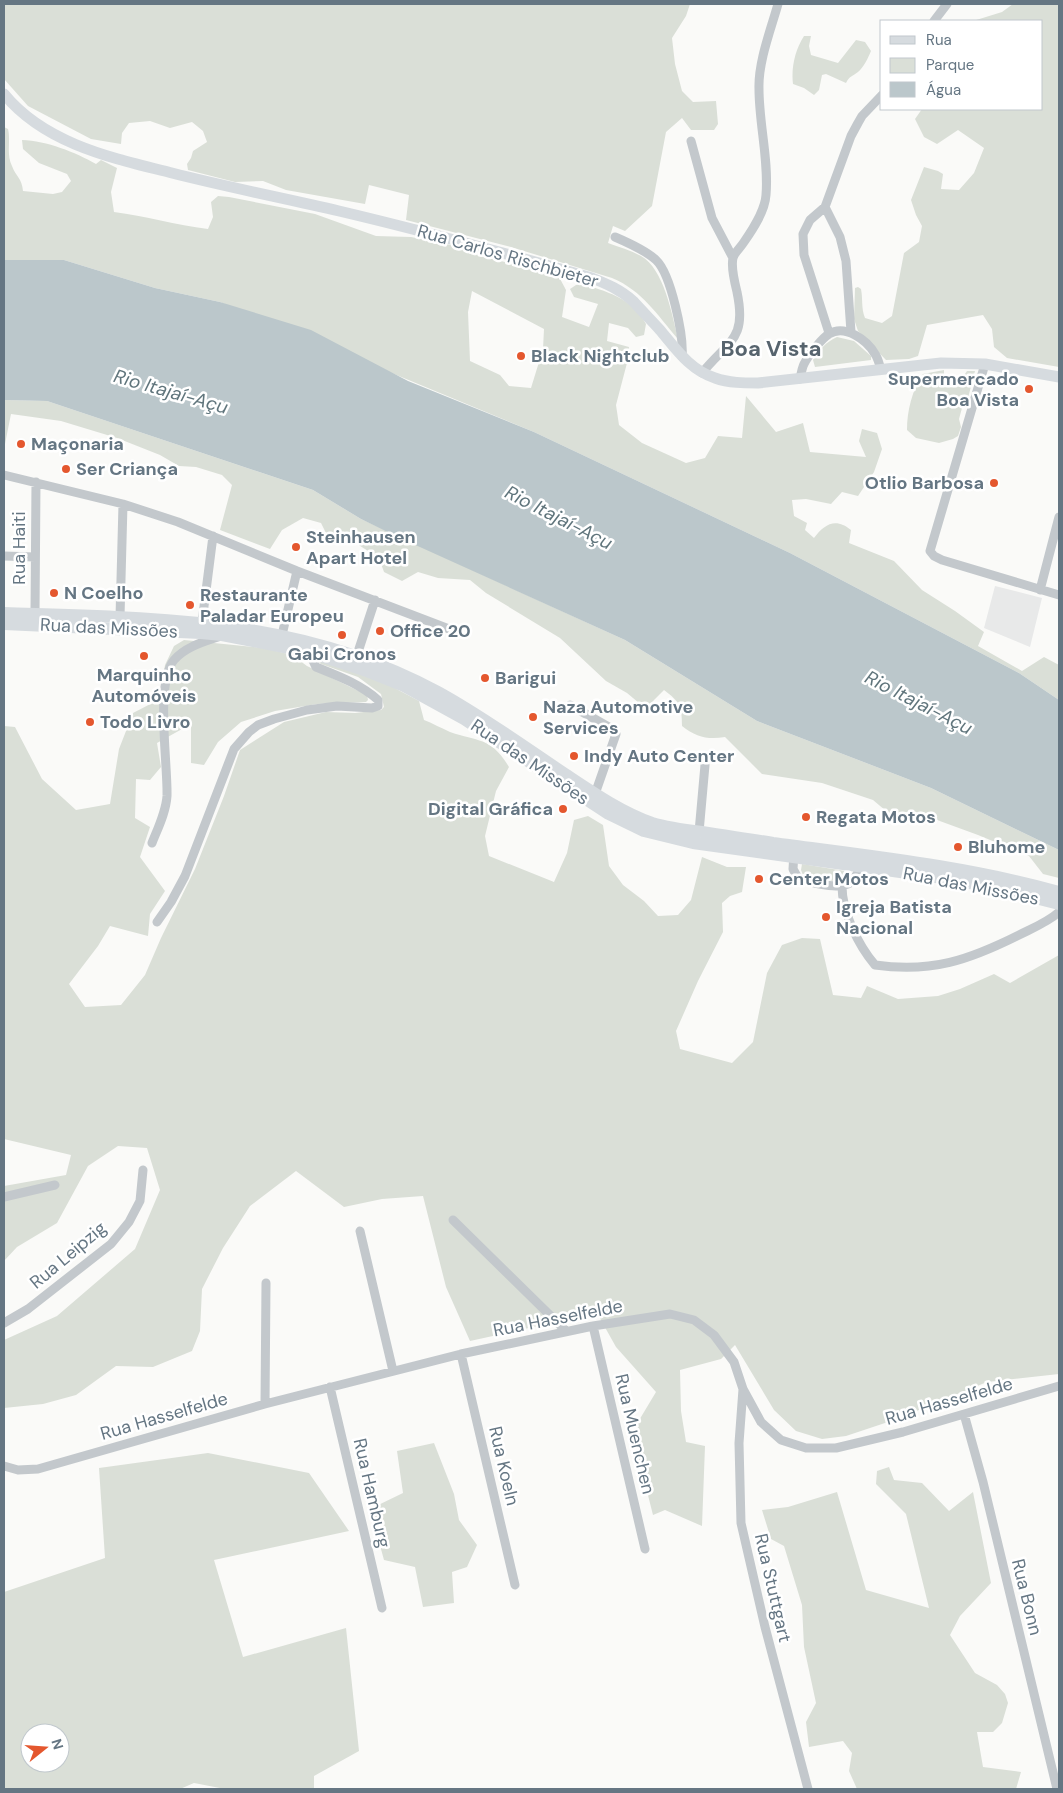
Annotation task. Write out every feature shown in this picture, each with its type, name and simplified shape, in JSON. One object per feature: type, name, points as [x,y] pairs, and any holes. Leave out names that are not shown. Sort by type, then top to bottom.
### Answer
[{"type":"main road","name":"Rua das Missões","points":[[4,613],[120,616],[202,622],[282,635],[330,646],[387,667],[440,693],[478,716],[594,794],[627,812],[650,822],[794,852]]},
{"type":"main road","points":[[109,628],[117,622],[120,616]]},
{"type":"main road","name":"Rua das Missões","points":[[4,624],[222,635],[309,652],[376,674],[428,698],[464,719],[607,813],[644,832],[693,843],[952,868],[1059,892]]},
{"type":"main road","name":"Rua das Missões","points":[[864,861],[1000,889],[1059,904]]},
{"type":"street","points":[[733,258],[758,218],[766,195],[758,88],[765,52],[778,4]]},
{"type":"street","points":[[935,20],[947,4]]},
{"type":"street","name":"Rua Carlos Rischbieter","points":[[4,94],[23,113],[40,126],[64,140],[85,149],[180,175],[336,210],[468,244],[609,285],[633,301],[682,357],[702,373],[716,379],[738,383],[758,383],[941,363],[985,364],[1059,377]]},
{"type":"street","points":[[830,333],[807,268],[803,247],[803,234],[810,220],[825,207],[851,136],[862,116],[880,97]]},
{"type":"street","points":[[691,141],[712,218],[733,258],[740,319],[733,339],[702,373]]},
{"type":"street","points":[[825,207],[840,236],[845,254],[851,332]]},
{"type":"street","points":[[616,238],[628,242],[658,262],[666,278],[673,300],[683,345],[682,357]]},
{"type":"street","points":[[800,379],[804,364],[817,346],[830,333],[840,331],[851,332],[865,343],[875,353],[881,369]]},
{"type":"street","points":[[985,364],[930,551],[934,556],[942,560],[1059,595]]},
{"type":"street","points":[[4,475],[123,504],[178,522],[449,630]]},
{"type":"street","name":"Rua Haiti","points":[[35,614],[36,482]]},
{"type":"street","points":[[120,616],[123,504]]},
{"type":"street","points":[[1040,590],[1059,517]]},
{"type":"street","points":[[202,622],[213,536]]},
{"type":"street","points":[[4,556],[35,557]]},
{"type":"street","points":[[282,635],[297,570]]},
{"type":"street","points":[[357,655],[374,600]]},
{"type":"street","points":[[152,843],[167,797],[165,698],[168,670],[174,660],[184,651],[222,635]]},
{"type":"street","points":[[157,922],[171,902],[185,876],[234,749],[249,732],[258,725],[307,710],[337,706],[372,708],[378,706],[378,700],[369,692],[316,666],[311,660],[309,652]]},
{"type":"street","points":[[570,705],[614,730],[616,734],[594,794]]},
{"type":"street","points":[[700,832],[705,765]]},
{"type":"street","points":[[794,852],[793,869],[799,880],[842,886],[852,882],[864,861]]},
{"type":"street","points":[[842,886],[842,895],[854,931],[865,953],[875,965],[911,968],[938,966],[966,959],[988,951],[1042,924],[1059,912]]},
{"type":"street","name":"Rua Leipzig","points":[[4,1323],[28,1309],[111,1244],[129,1222],[140,1201],[143,1170]]},
{"type":"street","points":[[4,1197],[55,1185]]},
{"type":"street","points":[[453,1220],[566,1331]]},
{"type":"street","points":[[360,1231],[393,1371]]},
{"type":"street","points":[[265,1404],[266,1284]]},
{"type":"street","name":"Rua Hasselfelde","points":[[4,1466],[18,1470],[38,1469],[265,1404],[461,1354],[566,1331],[670,1314],[694,1320],[714,1335],[734,1362],[743,1389],[761,1422],[781,1440],[806,1448],[836,1448],[903,1432],[1059,1386]]},
{"type":"street","name":"Rua Muenchen","points":[[593,1326],[645,1549]]},
{"type":"street","name":"Rua Koeln","points":[[461,1354],[515,1585]]},
{"type":"street","name":"Rua Hamburg","points":[[330,1387],[382,1608]]},
{"type":"street","name":"Rua Stuttgart","points":[[743,1389],[739,1442],[741,1523],[765,1627],[808,1789]]},
{"type":"street","name":"Rua Bonn","points":[[964,1414],[983,1482],[1057,1789]]},
{"type":"shaded area","points":[[995,586],[1042,598],[1030,647],[984,628]]},
{"type":"green space","points":[[4,4],[690,4],[686,16],[672,38],[675,64],[682,91],[693,102],[716,101],[718,124],[714,130],[691,130],[682,118],[666,132],[652,206],[625,231],[613,226],[608,243],[641,256],[656,271],[666,293],[678,339],[641,297],[623,283],[612,278],[511,247],[406,220],[409,195],[369,185],[365,204],[286,190],[263,181],[235,182],[188,170],[187,164],[193,151],[207,142],[203,131],[192,122],[170,128],[150,121],[129,123],[122,133],[121,144],[91,139],[28,106],[4,79]]},
{"type":"green space","points":[[1013,4],[1059,4],[1059,367],[1007,358],[994,347],[992,329],[983,315],[927,325],[918,356],[909,359],[886,360],[858,331],[854,319],[855,288],[861,289],[865,318],[882,323],[892,316],[904,253],[919,242],[922,226],[911,200],[924,167],[943,174],[941,189],[959,190],[974,173],[984,148],[958,130],[937,144],[924,137],[915,119],[921,110],[1043,110],[1043,20],[976,20],[1002,12]]},
{"type":"green space","points":[[804,36],[811,36],[809,46],[811,55],[838,63],[856,40],[865,42],[871,51],[862,68],[850,77],[846,83],[826,74],[822,75],[819,90],[814,95],[804,88],[793,84],[794,59]]},
{"type":"green space","points":[[4,127],[8,129],[10,161],[23,191],[53,194],[62,192],[71,181],[67,174],[39,163],[23,149],[22,140],[51,145],[70,151],[96,164],[101,160],[117,168],[111,192],[114,212],[208,229],[213,217],[211,202],[218,196],[229,197],[315,214],[376,236],[411,237],[451,245],[484,257],[558,275],[566,290],[562,317],[589,327],[598,304],[574,297],[570,289],[579,283],[599,289],[626,302],[640,315],[646,324],[644,335],[636,337],[628,328],[609,323],[607,341],[629,347],[627,363],[616,405],[619,425],[642,443],[686,463],[705,458],[718,436],[742,438],[746,396],[776,432],[803,423],[810,452],[866,457],[859,441],[862,429],[877,433],[882,449],[874,472],[858,496],[842,492],[831,504],[806,499],[792,500],[794,516],[807,523],[805,530],[814,538],[822,529],[831,524],[835,523],[846,526],[851,530],[849,543],[894,561],[922,590],[984,632],[978,646],[1022,671],[1044,657],[1059,665],[1059,700],[1019,673],[790,553],[534,432],[220,302],[155,288],[64,260],[4,260]],"holes":[[[472,291],[544,329],[543,349],[531,388],[509,386],[500,375],[470,361],[468,312]]]},
{"type":"green space","points":[[837,337],[854,341],[871,356],[871,360],[815,367],[813,360],[818,352]]},
{"type":"green space","points":[[944,370],[944,381],[959,383],[967,371],[975,371],[968,398],[962,408],[959,419],[961,427],[958,436],[939,443],[916,438],[907,430],[909,408],[913,394],[923,374]]},
{"type":"green space","points":[[4,400],[47,401],[313,490],[361,519],[625,640],[757,721],[931,788],[1059,850],[1059,878],[1043,874],[1029,856],[937,820],[892,816],[873,800],[822,783],[762,774],[725,737],[702,737],[682,726],[681,709],[677,701],[664,690],[650,704],[639,703],[627,693],[606,681],[560,638],[486,593],[470,580],[438,578],[418,572],[402,581],[384,572],[379,558],[354,542],[327,535],[321,523],[303,518],[282,530],[270,549],[220,530],[232,485],[222,475],[196,467],[179,466],[160,455],[117,438],[61,421],[11,414],[4,449]]},
{"type":"green space","points":[[184,640],[264,648],[292,655],[307,666],[367,695],[368,700],[366,702],[317,704],[275,711],[241,722],[218,742],[204,765],[191,763],[191,724],[157,743],[161,767],[150,780],[136,779],[135,818],[150,827],[140,857],[165,891],[150,914],[148,936],[110,926],[98,946],[69,984],[85,1007],[121,1005],[145,975],[195,869],[240,750],[284,722],[326,712],[355,713],[381,710],[384,707],[381,694],[358,677],[321,664],[316,660],[374,677],[419,701],[424,720],[450,732],[490,745],[509,767],[496,791],[485,836],[489,856],[554,882],[567,853],[574,820],[588,816],[603,825],[609,866],[623,885],[644,901],[658,916],[678,915],[691,900],[702,857],[727,867],[746,867],[742,892],[730,896],[722,903],[723,932],[698,981],[676,1031],[680,1049],[732,1063],[753,1042],[767,973],[782,945],[802,938],[820,939],[833,995],[861,998],[867,986],[898,999],[938,996],[960,989],[994,974],[1010,983],[1059,955],[1059,1374],[987,1382],[897,1419],[846,1436],[822,1439],[796,1431],[774,1410],[735,1345],[721,1359],[680,1370],[681,1411],[686,1442],[705,1446],[702,1526],[665,1510],[653,1515],[632,1432],[656,1392],[616,1347],[597,1313],[470,1341],[446,1287],[423,1196],[382,1199],[344,1207],[296,1171],[250,1206],[223,1248],[202,1289],[200,1331],[192,1351],[153,1367],[116,1366],[76,1395],[43,1404],[4,1408],[4,1340],[57,1316],[135,1249],[160,1190],[147,1148],[118,1146],[88,1166],[57,1223],[17,1247],[4,1261],[4,1186],[66,1175],[71,1155],[4,1139],[4,726],[15,727],[42,779],[76,810],[110,804],[119,749],[133,713],[160,699],[165,665],[174,646]]},
{"type":"green space","points":[[802,864],[851,872],[844,880],[830,881],[803,875],[801,870]]},
{"type":"green space","points":[[434,1443],[454,1494],[459,1520],[477,1545],[467,1567],[452,1572],[454,1603],[423,1607],[415,1567],[384,1560],[370,1509],[403,1493],[397,1451]]},
{"type":"green space","points":[[208,1453],[309,1473],[349,1531],[214,1560],[243,1657],[346,1628],[359,1751],[314,1776],[314,1789],[225,1789],[194,1783],[180,1789],[4,1789],[4,1592],[105,1558],[99,1468]]},
{"type":"green space","points":[[889,1467],[894,1480],[922,1483],[949,1511],[973,1492],[991,1583],[960,1616],[950,1635],[975,1673],[997,1685],[1005,1694],[1008,1703],[1002,1723],[993,1732],[977,1732],[983,1767],[1021,1772],[1016,1789],[857,1789],[849,1771],[852,1753],[843,1741],[809,1747],[806,1722],[816,1703],[804,1647],[802,1605],[784,1546],[771,1539],[762,1510],[788,1507],[837,1492],[866,1590],[929,1608],[906,1514],[876,1484],[877,1471]]},
{"type":"water","name":"Rio Itajaí-Açu","points":[[4,260],[64,260],[155,288],[220,302],[311,330],[408,381],[534,432],[790,553],[1019,673],[1059,700],[1059,850],[931,788],[757,721],[625,640],[400,538],[361,519],[313,490],[47,401],[4,400]]},
{"type":"place","name":"Black Nightclub","points":[[521,356]]},
{"type":"place","name":"Supermercado Boa Vista","points":[[1029,389]]},
{"type":"place","name":"Maçonaria","points":[[21,444]]},
{"type":"place","name":"Ser Criança","points":[[66,469]]},
{"type":"place","name":"Otlio Barbosa","points":[[994,483]]},
{"type":"place","name":"Steinhausen Apart Hotel","points":[[296,547]]},
{"type":"place","name":"N Coelho","points":[[54,593]]},
{"type":"place","name":"Restaurante Paladar Europeu","points":[[190,605]]},
{"type":"place","name":"Office 20","points":[[380,631]]},
{"type":"place","name":"Gabi Cronos","points":[[342,635]]},
{"type":"place","name":"Marquinho Automóveis","points":[[144,656]]},
{"type":"place","name":"Barigui","points":[[485,678]]},
{"type":"place","name":"Naza Automotive Services","points":[[533,717]]},
{"type":"place","name":"Todo Livro","points":[[90,722]]},
{"type":"place","name":"Indy Auto Center","points":[[574,756]]},
{"type":"place","name":"Digital Gráfica","points":[[563,809]]},
{"type":"place","name":"Regata Motos","points":[[806,817]]},
{"type":"place","name":"Bluhome","points":[[958,847]]},
{"type":"place","name":"Center Motos","points":[[759,879]]},
{"type":"place","name":"Igreja Batista Nacional","points":[[826,917]]},
{"type":"district","name":"Boa Vista","points":[[771,348]]}]
